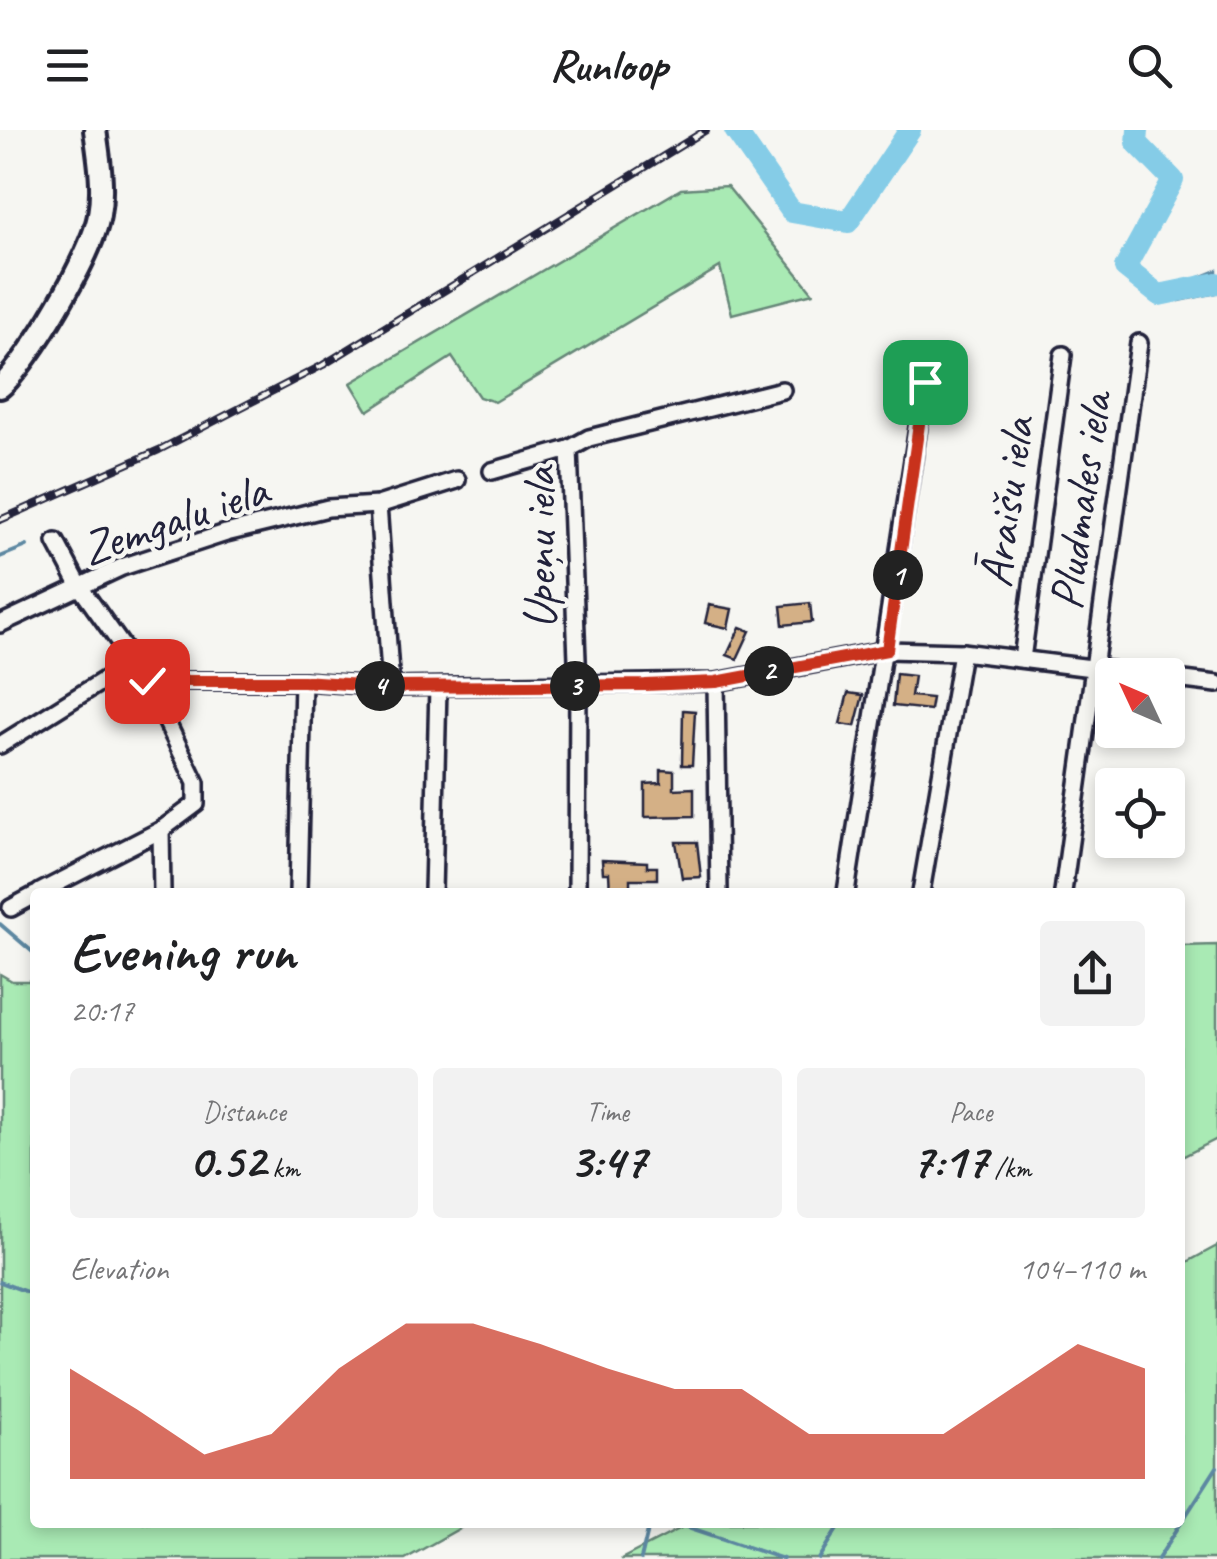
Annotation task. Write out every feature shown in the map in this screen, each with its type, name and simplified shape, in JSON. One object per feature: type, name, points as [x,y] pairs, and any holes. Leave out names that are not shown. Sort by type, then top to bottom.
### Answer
[{"type":"street","points":[[0,388],[90,245],[99,215],[101,180],[96,132]]},
{"type":"street","name":"Pludmales iela","points":[[1064,888],[1138,344]]},
{"type":"street","name":"Āraišu iela","points":[[1022,659],[1063,355]]},
{"type":"street","points":[[847,888],[887,650],[925,382]]},
{"type":"street","name":"Upeņu iela","points":[[577,888],[578,686],[569,449],[589,438],[782,390]]},
{"type":"street","points":[[492,471],[569,449]]},
{"type":"street","name":"Zemgaļu iela","points":[[0,624],[122,567],[226,533],[328,508],[378,504],[457,480]]},
{"type":"street","points":[[378,504],[390,687]]},
{"type":"street","points":[[50,888],[161,830],[196,804],[199,796],[147,681],[80,588],[56,542]]},
{"type":"street","points":[[147,681],[303,681],[390,687],[716,682],[887,650],[962,652],[1094,668]]},
{"type":"street","points":[[922,888],[962,652]]},
{"type":"street","points":[[0,744],[112,676],[134,668]]},
{"type":"street","points":[[1185,680],[1217,684]]},
{"type":"street","points":[[298,888],[303,681]]},
{"type":"street","points":[[716,682],[718,888]]},
{"type":"street","points":[[432,888],[438,687]]},
{"type":"street","points":[[161,830],[162,888]]},
{"type":"street","points":[[11,908],[30,898]]},
{"type":"green space","points":[[727,186],[813,293],[732,314],[720,267],[495,402],[479,397],[452,357],[368,411],[351,383],[681,189]]},
{"type":"green space","points":[[1217,945],[1217,1139],[1185,1155],[1185,946]]},
{"type":"green space","points":[[0,974],[12,981],[30,981],[30,1528],[460,1528],[405,1559],[0,1559]]},
{"type":"green space","points":[[1217,1246],[1217,1559],[621,1559],[681,1528],[1185,1528],[1185,1263]]},
{"type":"water","points":[[1217,270],[1217,293],[1180,301],[1180,285]]},
{"type":"building","points":[[810,603],[812,622],[783,625],[781,606]]},
{"type":"building","points":[[709,605],[732,609],[728,628],[705,623]]},
{"type":"building","points":[[740,627],[750,631],[737,659],[727,655]]},
{"type":"building","points":[[896,674],[914,676],[911,696],[932,698],[930,710],[893,706]]},
{"type":"building","points":[[848,693],[863,695],[855,726],[840,724]]},
{"type":"building","points":[[683,710],[695,711],[692,765],[682,765]]},
{"type":"building","points":[[661,770],[674,771],[674,789],[694,788],[694,816],[645,817],[645,784],[661,783]]},
{"type":"building","points":[[676,842],[697,842],[701,877],[682,878]]},
{"type":"building","points":[[602,860],[647,862],[647,867],[657,867],[657,879],[630,879],[630,888],[610,888],[609,873],[603,873]]},
{"type":"waterway","points":[[735,130],[792,212],[848,222],[910,130]]},
{"type":"waterway","points":[[1138,130],[1137,143],[1173,180],[1125,268],[1159,295],[1217,283]]},
{"type":"waterway","points":[[0,557],[27,546]]},
{"type":"waterway","points":[[0,924],[30,950]]},
{"type":"waterway","points":[[0,1282],[30,1293]]},
{"type":"waterway","points":[[1185,1517],[1217,1467]]},
{"type":"waterway","points":[[641,1559],[649,1528]]},
{"type":"waterway","points":[[691,1528],[783,1559]]},
{"type":"waterway","points":[[819,1559],[838,1528]]},
{"type":"waterway","points":[[1158,1559],[1178,1528]]},
{"type":"railway","points":[[0,520],[159,450],[323,365],[706,130]]},
{"type":"route","points":[[147,681],[303,681],[390,687],[645,685],[716,682],[887,650],[925,382]]}]
